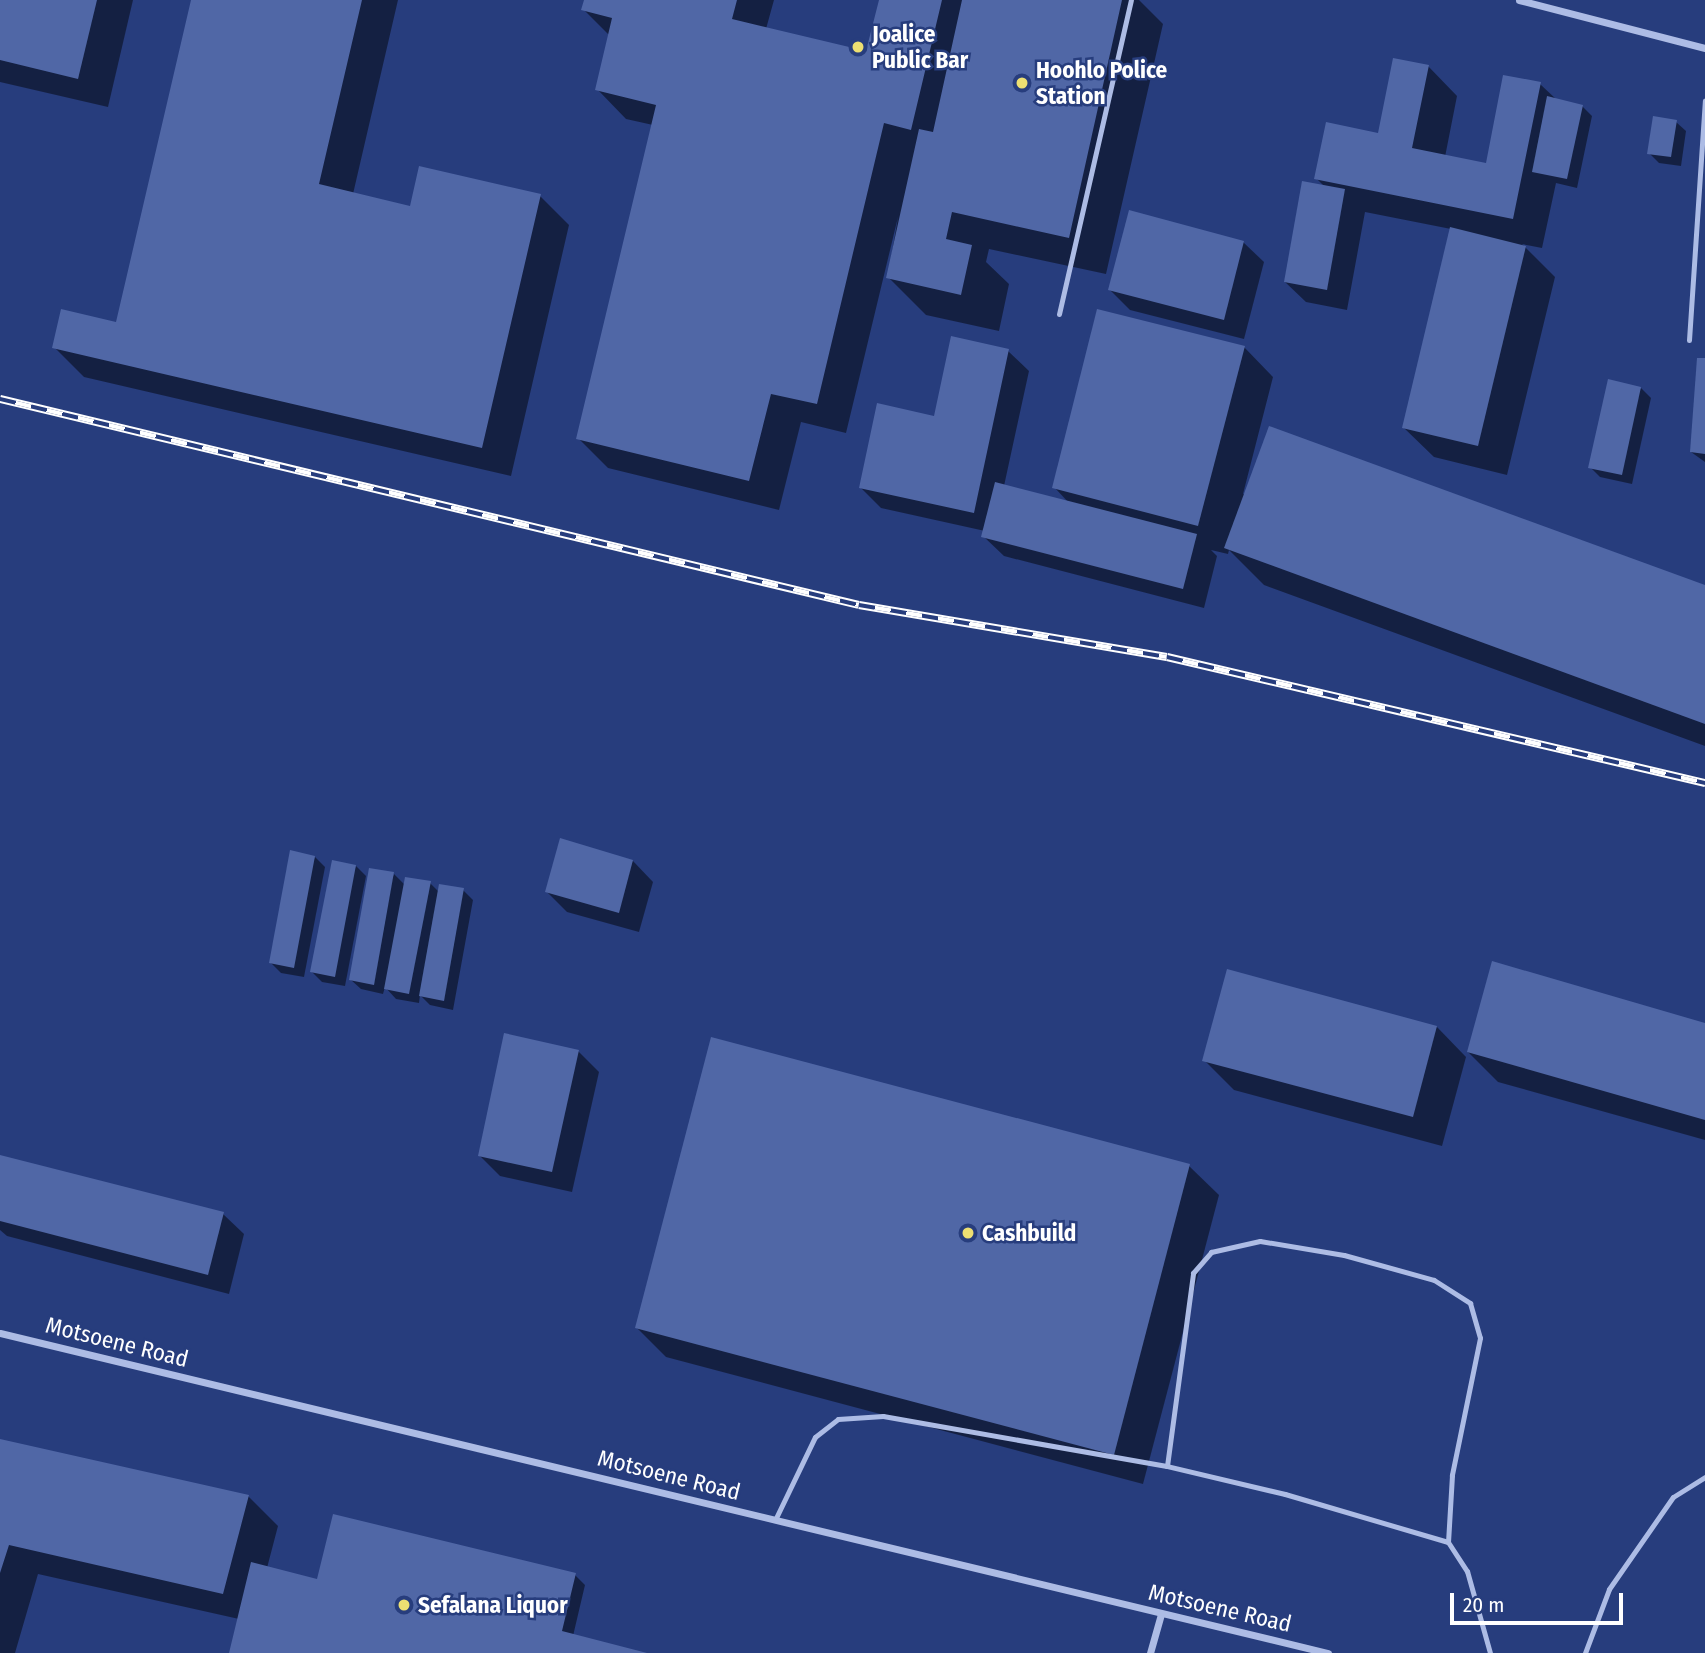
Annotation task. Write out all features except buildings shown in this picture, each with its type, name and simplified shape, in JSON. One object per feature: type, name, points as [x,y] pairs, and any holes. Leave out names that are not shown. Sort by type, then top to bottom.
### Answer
[{"type":"street","points":[[1519,0],[1705,48]]},
{"type":"street","name":"Motsoene Road","points":[[0,1333],[1328,1653]]},
{"type":"street","points":[[1150,1653],[1161,1614]]},
{"type":"lane","points":[[1059,314],[1131,0]]},
{"type":"lane","points":[[1689,340],[1705,101]]},
{"type":"lane","points":[[1698,224],[1705,226]]},
{"type":"lane","points":[[1167,1466],[1192,1273],[1211,1252],[1260,1241],[1344,1255],[1434,1280],[1470,1303],[1480,1338],[1452,1475],[1448,1542],[1467,1570],[1490,1653]]},
{"type":"lane","points":[[775,1520],[815,1437],[838,1419],[884,1416],[1167,1466],[1285,1494],[1448,1542]]},
{"type":"lane","points":[[1585,1653],[1609,1589],[1673,1497],[1705,1477]]},
{"type":"railway","points":[[0,399],[859,605],[1167,657],[1705,783]]},
{"type":"place","name":"Joalice Public Bar","points":[[858,47]]},
{"type":"place","name":"Hoohlo Police Station","points":[[1022,83]]},
{"type":"place","name":"Cashbuild","points":[[968,1233]]},
{"type":"place","name":"Sefalana Liquor","points":[[404,1605]]}]
